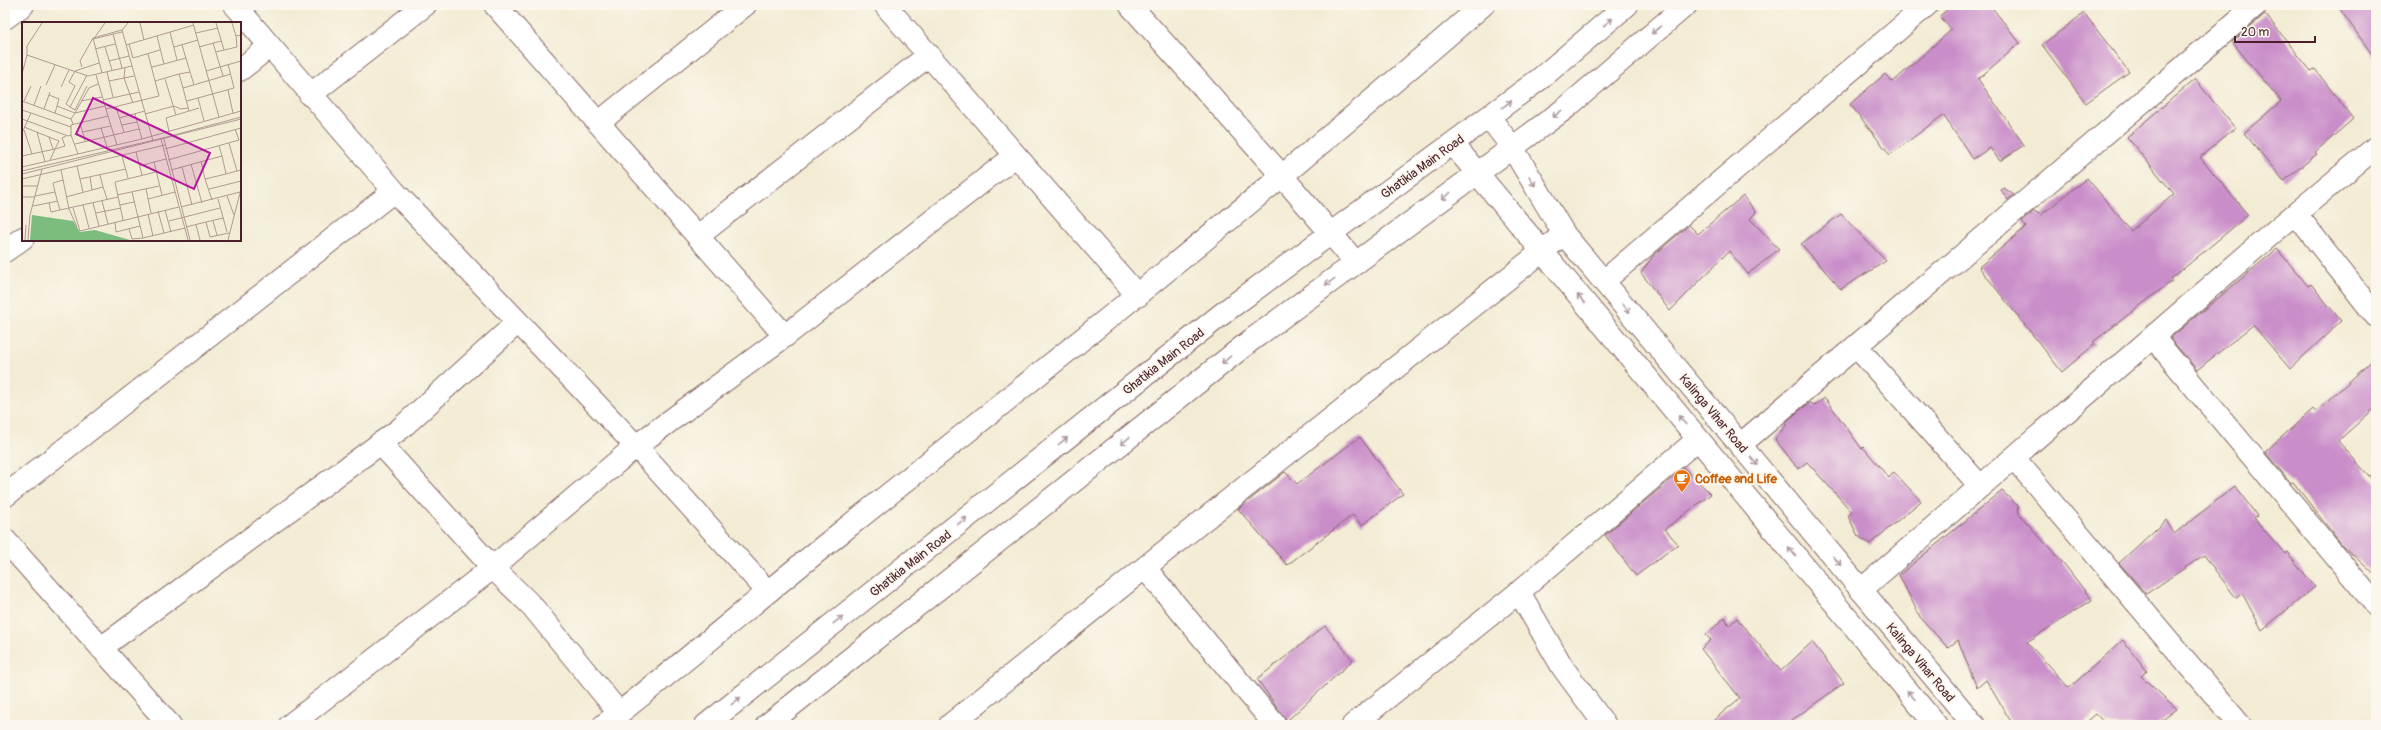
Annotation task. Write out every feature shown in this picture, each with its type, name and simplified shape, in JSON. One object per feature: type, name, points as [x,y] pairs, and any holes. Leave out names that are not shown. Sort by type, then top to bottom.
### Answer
[{"type":"street","points":[[5,18],[23,5]]},
{"type":"street","points":[[235,5],[310,95],[394,191],[636,446],[767,592]]},
{"type":"street","points":[[310,95],[425,5]]},
{"type":"street","points":[[495,5],[785,336]]},
{"type":"street","points":[[598,123],[745,5]]},
{"type":"street","points":[[885,5],[1138,296]]},
{"type":"street","points":[[1130,5],[1283,177],[1356,263]]},
{"type":"street","points":[[380,443],[492,567],[532,606],[612,719],[767,592],[1138,296],[1283,177],[1483,5]]},
{"type":"street","name":"Ghatikia Main Road","points":[[706,725],[1227,310],[1541,78],[1627,5]]},
{"type":"street","points":[[767,725],[1250,341],[1566,108],[1686,5]]},
{"type":"street","points":[[1604,281],[1927,5]]},
{"type":"street","points":[[1740,445],[2256,5]]},
{"type":"street","points":[[241,69],[270,46]]},
{"type":"street","points":[[698,236],[928,56]]},
{"type":"street","name":"Kalinga Vihar Road","points":[[1489,117],[1512,147],[1564,234],[1974,725]]},
{"type":"street","points":[[1453,144],[1936,725]]},
{"type":"street","points":[[1861,590],[2153,337],[2376,147]]},
{"type":"street","points":[[290,725],[492,567],[636,446],[785,336],[1015,156]]},
{"type":"street","points":[[5,496],[394,191]]},
{"type":"street","points":[[2296,214],[2376,316]]},
{"type":"street","points":[[950,725],[1564,234]]},
{"type":"street","points":[[5,251],[22,239]]},
{"type":"street","points":[[101,648],[400,429],[518,322]]},
{"type":"street","points":[[2153,337],[2376,605]]},
{"type":"street","points":[[1856,346],[1981,486]]},
{"type":"street","points":[[1353,725],[1519,592],[1698,439]]},
{"type":"street","points":[[2014,458],[2240,725]]},
{"type":"street","points":[[5,540],[170,725]]},
{"type":"street","points":[[1145,568],[1275,725]]},
{"type":"street","points":[[1519,592],[1563,668],[1605,725]]},
{"type":"building","points":[[1952,5],[1990,5],[2020,43],[1978,79],[2024,145],[2000,161],[1990,148],[1973,159],[1943,115],[1890,155],[1850,104],[1885,74],[1893,82],[1951,30],[1940,16]]},
{"type":"building","points":[[2337,5],[2376,5],[2376,60]]},
{"type":"building","points":[[2084,13],[2129,72],[2086,103],[2042,45]]},
{"type":"building","points":[[2265,14],[2311,71],[2315,69],[2353,119],[2315,152],[2317,154],[2284,181],[2244,133],[2281,101],[2232,42]]},
{"type":"building","points":[[2195,79],[2235,128],[2200,157],[2248,215],[2171,279],[2172,281],[2093,342],[2095,344],[2062,372],[1979,267],[2026,227],[2022,221],[2034,211],[2041,215],[2087,178],[2131,231],[2174,194],[2127,137]]},
{"type":"building","points":[[2004,188],[2014,195],[2008,200],[2001,190]]},
{"type":"building","points":[[1743,196],[1756,212],[1750,219],[1779,249],[1748,274],[1729,251],[1670,311],[1641,273],[1653,256],[1689,225],[1698,234]]},
{"type":"building","points":[[1841,214],[1886,261],[1841,289],[1801,244]]},
{"type":"building","points":[[2277,249],[2308,286],[2311,284],[2341,321],[2290,369],[2253,325],[2197,370],[2170,338]]},
{"type":"building","points":[[2376,357],[2376,407],[2338,441],[2376,484],[2376,576],[2342,545],[2293,482],[2291,483],[2265,452],[2313,409],[2316,412]]},
{"type":"building","points":[[1825,398],[1862,449],[1863,447],[1889,478],[1894,472],[1921,501],[1870,544],[1858,536],[1848,516],[1852,512],[1807,462],[1798,469],[1775,439],[1786,425],[1786,422],[1801,409],[1810,403],[1815,405]]},
{"type":"building","points":[[1360,437],[1403,494],[1362,525],[1353,515],[1287,565],[1238,509],[1285,472],[1297,484]]},
{"type":"building","points":[[1684,468],[1711,494],[1665,529],[1678,544],[1636,576],[1605,535]]},
{"type":"building","points":[[2235,486],[2257,516],[2254,518],[2285,554],[2287,552],[2315,587],[2262,630],[2242,593],[2236,598],[2204,555],[2146,594],[2119,563],[2166,520],[2174,534]]},
{"type":"building","points":[[2002,491],[2018,506],[2019,514],[2064,564],[2092,600],[2027,642],[2069,688],[2123,640],[2147,671],[2141,676],[2177,709],[2156,725],[2106,725],[2096,714],[2083,725],[2013,725],[1986,680],[1977,688],[1958,640],[1948,648],[1920,617],[1899,575]]},
{"type":"building","points":[[1725,617],[1729,626],[1737,618],[1781,671],[1812,642],[1844,683],[1785,725],[1708,725],[1740,698],[1701,649],[1711,640],[1706,635]]},
{"type":"building","points":[[1325,626],[1353,660],[1287,721],[1257,679]]},
{"type":"place","name":"Coffee and Life","points":[[1682,493]]}]
